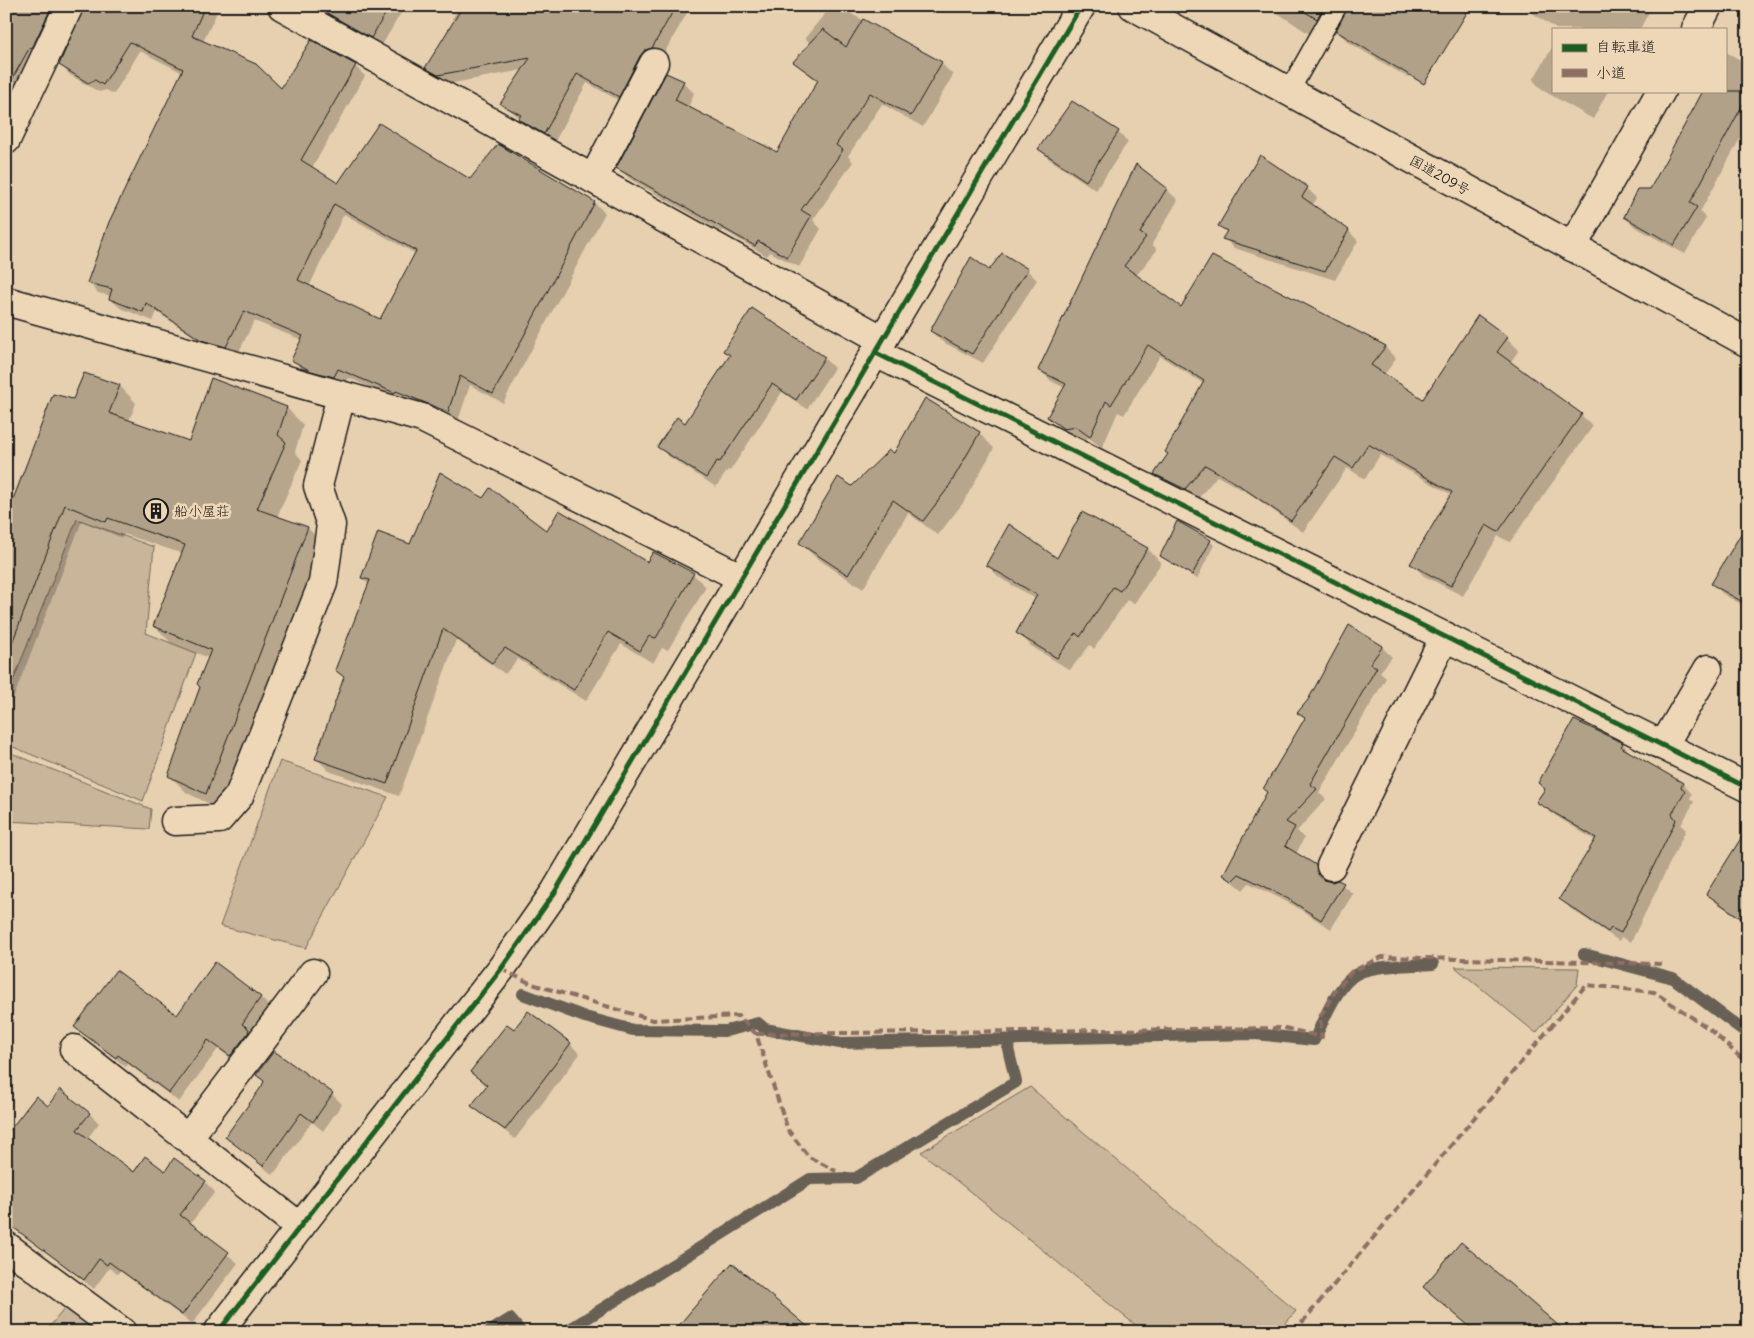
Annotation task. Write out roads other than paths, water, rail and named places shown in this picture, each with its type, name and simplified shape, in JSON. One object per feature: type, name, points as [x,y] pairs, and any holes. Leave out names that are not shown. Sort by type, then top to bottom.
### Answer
[{"type":"main road","points":[[6,140],[69,6]]},
{"type":"main road","points":[[282,6],[593,179],[879,346],[1663,746],[1745,782]]},
{"type":"main road","points":[[218,1332],[501,969],[555,892],[1080,6]]},
{"type":"main road","name":"国道209号","points":[[1133,6],[1288,93],[1748,342]]},
{"type":"main road","points":[[1697,28],[1708,6]]},
{"type":"main road","points":[[593,179],[654,63]]},
{"type":"main road","points":[[1572,247],[1659,92]]},
{"type":"main road","points":[[6,301],[422,418],[742,578]]},
{"type":"main road","points":[[175,821],[219,819],[239,796],[323,583],[331,525],[318,486],[341,396]]},
{"type":"main road","points":[[1330,866],[1445,636]]},
{"type":"main road","points":[[1663,746],[1708,669]]},
{"type":"main road","points":[[188,1138],[312,973]]},
{"type":"main road","points":[[74,1049],[300,1227]]},
{"type":"main road","points":[[6,1246],[122,1332]]},
{"type":"lane","points":[[1288,93],[1337,6]]},
{"type":"waterway","points":[[1584,954],[1673,978],[1748,1034]]},
{"type":"waterway","points":[[523,994],[585,1017],[633,1030],[726,1031],[758,1023],[765,1029],[840,1043],[1255,1034],[1314,1040],[1335,998],[1352,977],[1368,970],[1391,966],[1433,964]]},
{"type":"waterway","points":[[565,1332],[810,1179],[856,1178],[1016,1082],[1008,1049],[1011,1039]]},
{"type":"waterway","points":[[489,1332],[510,1319],[521,1332]]},
{"type":"place","name":"船小屋荘","points":[[156,511]]}]
